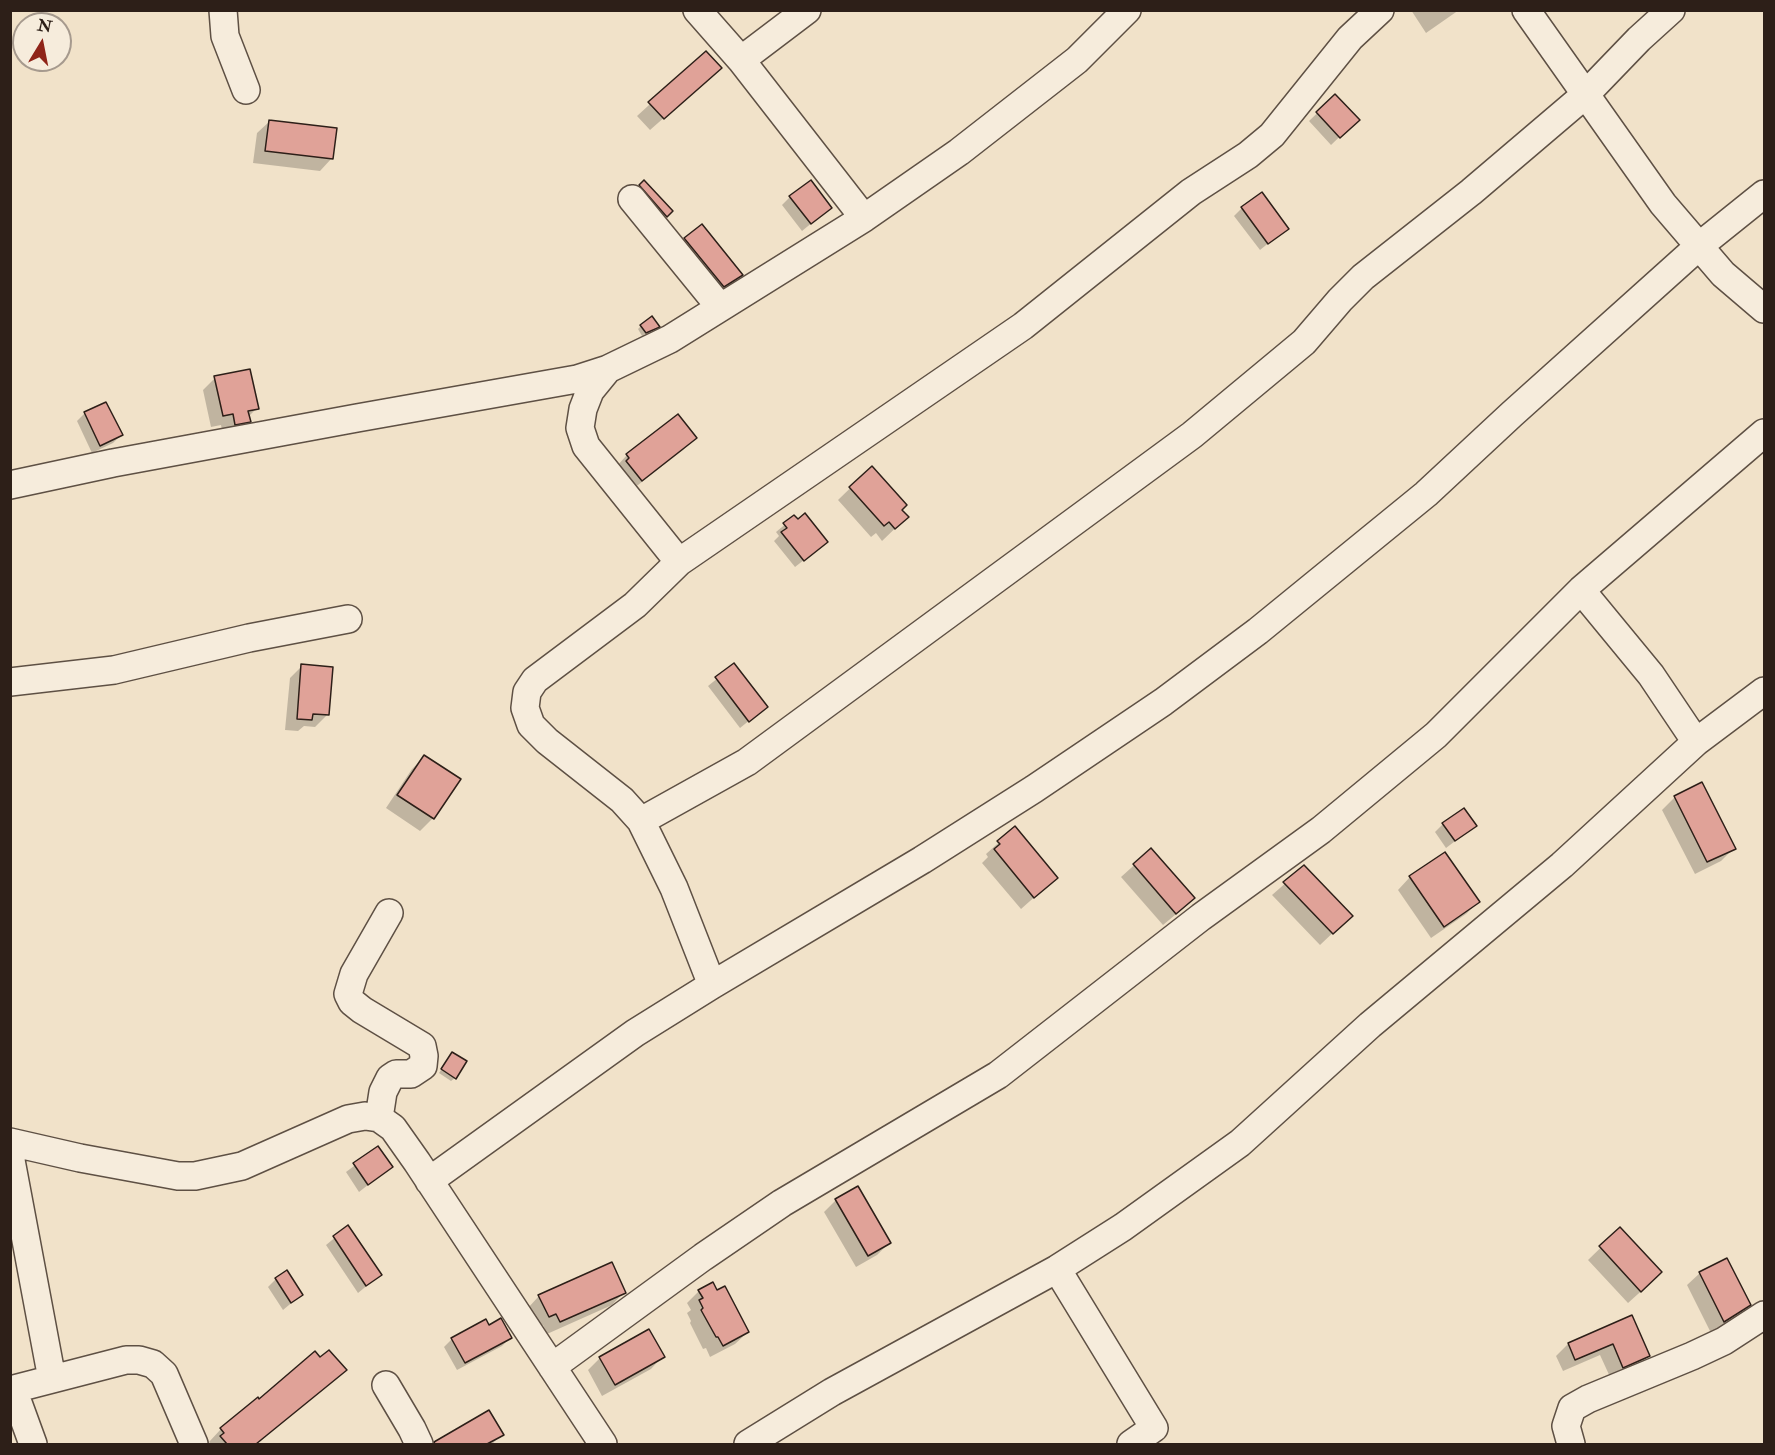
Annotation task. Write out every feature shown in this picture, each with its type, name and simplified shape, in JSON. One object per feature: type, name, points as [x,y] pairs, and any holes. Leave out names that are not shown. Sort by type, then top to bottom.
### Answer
[{"type":"street","points":[[223,10],[225,36],[246,90]]},
{"type":"street","points":[[697,10],[741,60],[864,218]]},
{"type":"street","points":[[741,60],[807,10]]},
{"type":"street","points":[[10,485],[357,417],[578,379],[608,369],[670,339],[864,218],[959,152],[1077,60],[1127,10]]},
{"type":"street","points":[[712,985],[674,888],[641,821],[622,800],[531,725],[525,708],[527,692],[535,680],[570,656],[635,605],[679,562],[1023,326],[1191,192],[1248,155],[1272,135],[1350,38],[1380,10]]},
{"type":"street","points":[[1526,10],[1663,204],[1723,274],[1764,309]]},
{"type":"street","points":[[641,821],[747,762],[1192,435],[1304,342],[1340,300],[1364,277],[1471,192],[1585,95],[1639,39],[1671,10]]},
{"type":"street","points":[[429,1181],[635,1033],[922,860],[1034,789],[1163,702],[1258,631],[1426,494],[1698,247],[1764,194]]},
{"type":"street","points":[[632,199],[720,307]]},
{"type":"street","points":[[608,369],[590,391],[583,410],[580,428],[586,446],[679,562]]},
{"type":"street","points":[[552,1367],[703,1257],[782,1203],[998,1075],[1202,917],[1321,830],[1436,735],[1581,590],[1764,433]]},
{"type":"street","points":[[1581,590],[1651,675],[1696,742]]},
{"type":"street","points":[[10,682],[114,670],[249,638],[348,619]]},
{"type":"street","points":[[748,1444],[832,1392],[1057,1269],[1123,1227],[1240,1143],[1370,1025],[1562,866],[1696,742],[1764,691]]},
{"type":"street","points":[[379,1118],[383,1092],[390,1078],[396,1074],[411,1074],[423,1066],[424,1056],[422,1046],[362,1010],[352,1002],[348,994],[354,974],[388,913]]},
{"type":"street","points":[[10,1142],[156,1172],[195,1176],[242,1166],[348,1119],[365,1116],[379,1118],[393,1128],[603,1444]]},
{"type":"street","points":[[10,1155],[52,1379]]},
{"type":"street","points":[[1057,1269],[1159,1436],[1131,1444]]},
{"type":"street","points":[[1571,1444],[1566,1426],[1572,1408],[1724,1341],[1764,1315]]},
{"type":"street","points":[[33,1444],[12,1389],[126,1360],[139,1360],[153,1364],[164,1374],[194,1444]]},
{"type":"street","points":[[386,1385],[419,1444]]},
{"type":"building","points":[[706,51],[722,68],[664,119],[648,102]]},
{"type":"building","points":[[1335,94],[1360,120],[1340,138],[1316,112]]},
{"type":"building","points":[[269,120],[337,128],[333,159],[265,151]]},
{"type":"building","points":[[644,180],[673,211],[667,217],[639,185]]},
{"type":"building","points":[[811,180],[832,208],[811,224],[789,196]]},
{"type":"building","points":[[1262,192],[1289,229],[1268,244],[1241,207]]},
{"type":"building","points":[[702,224],[743,275],[724,287],[684,238]]},
{"type":"building","points":[[652,316],[660,327],[646,333],[640,325]]},
{"type":"building","points":[[250,369],[259,409],[248,411],[251,422],[235,425],[233,414],[223,416],[214,376]]},
{"type":"building","points":[[106,402],[123,435],[100,446],[84,412]]},
{"type":"building","points":[[678,414],[697,438],[642,481],[626,461],[629,458],[626,454]]},
{"type":"building","points":[[872,466],[907,505],[902,510],[909,517],[895,529],[889,522],[884,526],[849,487]]},
{"type":"building","points":[[805,513],[828,542],[804,561],[781,532],[787,528],[783,523],[794,515],[798,519]]},
{"type":"building","points":[[734,663],[768,707],[749,722],[715,677]]},
{"type":"building","points":[[301,664],[333,667],[329,715],[313,714],[312,720],[297,719]]},
{"type":"building","points":[[424,755],[461,779],[434,819],[397,795]]},
{"type":"building","points":[[1702,782],[1736,849],[1707,862],[1674,796]]},
{"type":"building","points":[[1464,808],[1477,826],[1455,841],[1442,823]]},
{"type":"building","points":[[1015,826],[1058,878],[1034,898],[994,849],[1000,844],[997,841]]},
{"type":"building","points":[[1151,848],[1195,898],[1176,914],[1133,864]]},
{"type":"building","points":[[1445,852],[1480,902],[1444,927],[1409,876]]},
{"type":"building","points":[[1304,865],[1353,916],[1333,934],[1283,882]]},
{"type":"building","points":[[452,1052],[467,1061],[456,1079],[441,1069]]},
{"type":"building","points":[[378,1146],[393,1167],[368,1185],[353,1163]]},
{"type":"building","points":[[858,1186],[891,1243],[868,1256],[835,1199]]},
{"type":"building","points":[[348,1225],[382,1275],[366,1286],[333,1236]]},
{"type":"building","points":[[1620,1227],[1662,1272],[1641,1292],[1599,1246]]},
{"type":"building","points":[[1727,1258],[1751,1305],[1724,1322],[1699,1272]]},
{"type":"building","points":[[612,1262],[626,1293],[560,1322],[556,1314],[549,1317],[538,1295]]},
{"type":"building","points":[[287,1270],[303,1295],[291,1303],[275,1278]]},
{"type":"building","points":[[713,1282],[717,1290],[725,1286],[749,1332],[723,1346],[701,1310],[703,1308],[699,1300],[703,1298],[698,1290]]},
{"type":"building","points":[[1632,1315],[1650,1356],[1623,1368],[1613,1344],[1575,1360],[1568,1343]]},
{"type":"building","points":[[501,1318],[512,1338],[465,1363],[451,1338],[486,1319],[489,1325]]},
{"type":"building","points":[[649,1329],[665,1357],[615,1385],[599,1357]]},
{"type":"building","points":[[329,1350],[347,1370],[256,1444],[227,1444],[220,1436],[224,1433],[220,1428],[258,1397],[259,1399],[315,1351],[320,1357]]},
{"type":"building","points":[[489,1410],[504,1435],[487,1444],[435,1444],[434,1442]]}]
